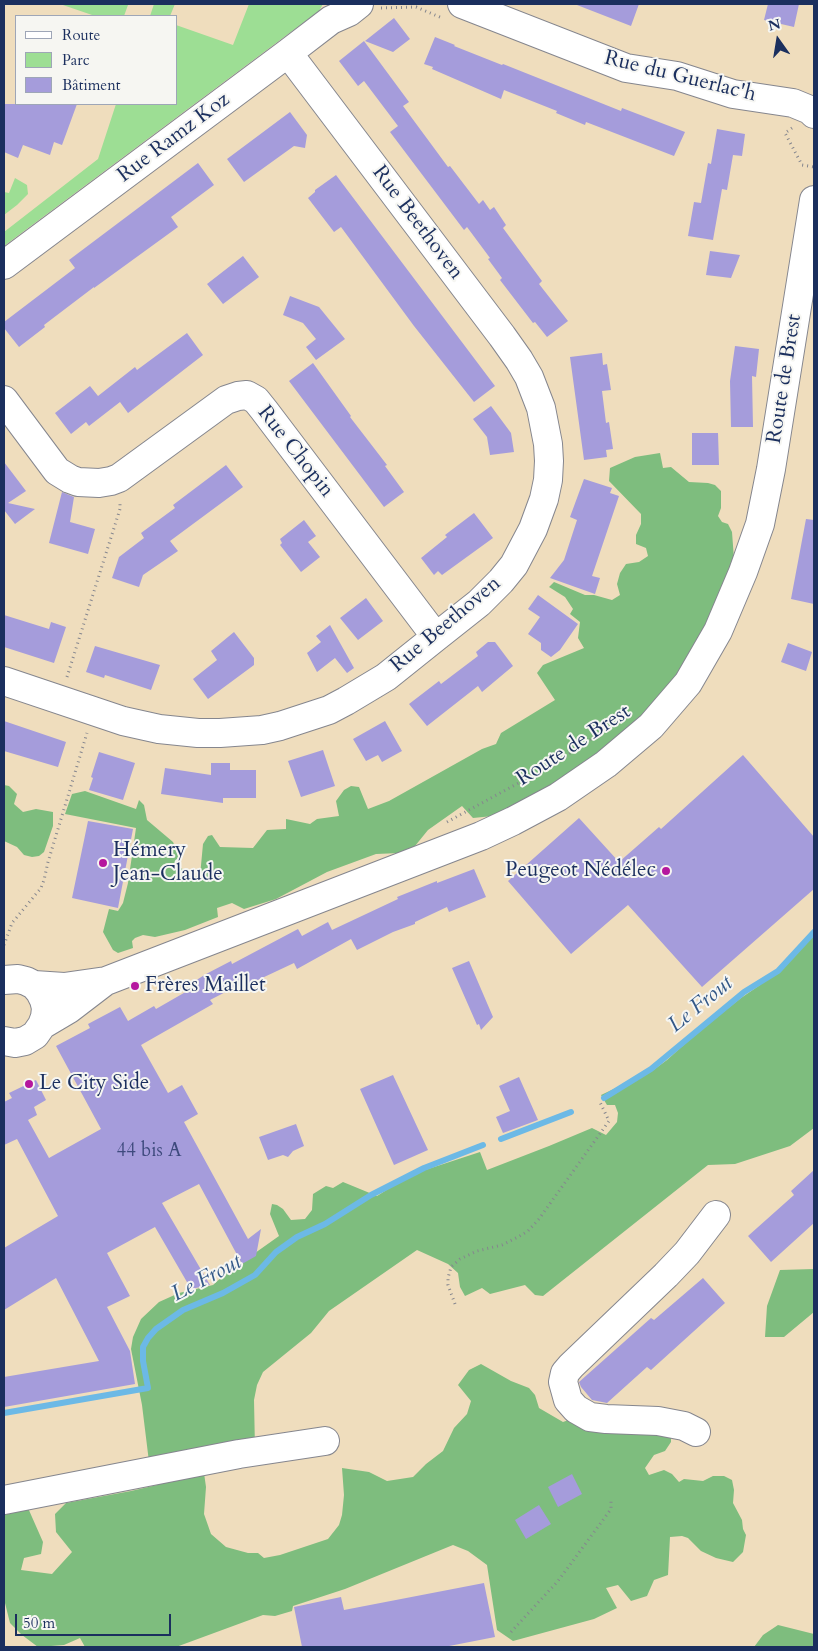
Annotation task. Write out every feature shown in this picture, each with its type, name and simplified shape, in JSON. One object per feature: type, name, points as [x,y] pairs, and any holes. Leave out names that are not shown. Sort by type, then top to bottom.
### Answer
[{"type":"street","name":"Rue Ramz Koz","points":[[4,265],[288,54],[332,12],[349,12],[359,4]]},
{"type":"street","name":"Rue du Guerlac'h","points":[[454,9],[631,70],[688,79],[733,94],[793,103],[812,112]]},
{"type":"street","name":"Rue Beethoven","points":[[4,681],[142,726],[198,733],[228,733],[262,730],[280,726],[328,710],[386,676],[479,603],[501,581],[514,565],[533,529],[544,499],[549,461],[548,444],[541,408],[530,377],[288,54]]},
{"type":"street","name":"Route de Brest","points":[[13,980],[64,987],[106,981],[482,836],[558,797],[606,764],[658,719],[688,683],[718,631],[732,602],[760,524],[811,236],[814,200]]},
{"type":"street","name":"Rue Chopin","points":[[4,400],[57,471],[78,482],[99,483],[119,478],[226,400],[247,395],[256,400],[264,410],[436,637]]},
{"type":"street","points":[[13,980],[44,1000],[46,1008],[24,1036]]},
{"type":"street","name":"Route de Brest","points":[[4,1062],[13,1055],[24,1036],[69,1009],[106,981]]},
{"type":"street","points":[[696,1432],[684,1426],[658,1420],[606,1420],[590,1417],[576,1409],[568,1400],[562,1382],[565,1373],[687,1253],[716,1215]]},
{"type":"street","points":[[4,1500],[239,1454],[325,1441]]},
{"type":"path","points":[[359,4],[369,8],[417,6],[441,18],[454,9]]},
{"type":"path","points":[[812,112],[785,133],[802,165],[814,167]]},
{"type":"path","points":[[60,699],[120,509]]},
{"type":"path","points":[[4,945],[12,923],[41,888],[93,711]]},
{"type":"path","name":"Route de Brest","points":[[441,852],[436,834],[449,820],[557,762],[613,724]]},
{"type":"path","points":[[455,1304],[448,1285],[451,1267],[477,1251],[518,1237],[528,1231],[539,1219],[609,1121],[600,1100]]},
{"type":"path","points":[[511,1632],[558,1581],[611,1509],[611,1501]]},
{"type":"green space","points":[[60,4],[128,5],[124,15],[92,15]]},
{"type":"green space","points":[[154,4],[175,4],[170,15],[150,15]]},
{"type":"green space","points":[[249,4],[323,4],[319,11],[4,246],[4,232],[98,159],[116,105],[178,105],[178,26],[233,45]]},
{"type":"green space","points":[[15,178],[27,185],[28,194],[4,215],[4,192],[9,193]]},
{"type":"green space","points":[[660,453],[663,468],[671,467],[689,482],[708,483],[715,485],[721,491],[721,508],[718,516],[722,522],[728,524],[732,532],[734,559],[711,627],[651,712],[584,769],[493,816],[473,818],[462,806],[428,830],[415,846],[400,853],[376,854],[327,872],[276,899],[244,909],[232,903],[217,908],[218,917],[185,930],[155,937],[143,935],[132,941],[133,948],[118,953],[113,950],[103,932],[109,909],[118,911],[123,903],[128,883],[136,828],[65,814],[72,794],[85,791],[136,809],[139,800],[144,805],[147,820],[173,842],[180,867],[190,876],[200,876],[203,844],[208,836],[212,835],[220,847],[253,848],[267,830],[286,829],[286,819],[310,824],[317,819],[339,816],[336,801],[344,790],[351,786],[359,787],[368,809],[389,801],[482,749],[496,744],[501,733],[555,700],[537,673],[543,665],[584,648],[578,638],[580,622],[570,614],[573,609],[565,597],[549,587],[554,582],[585,595],[594,595],[612,600],[620,595],[617,584],[620,573],[626,564],[639,562],[648,556],[646,548],[636,544],[636,535],[641,524],[641,514],[609,481],[610,468],[635,457]]},
{"type":"green space","points":[[4,785],[9,786],[17,794],[14,804],[23,812],[36,809],[53,812],[53,826],[44,852],[39,856],[24,855],[17,847],[4,841]]},
{"type":"green space","points":[[814,931],[814,1128],[790,1146],[735,1164],[708,1165],[543,1296],[535,1295],[525,1285],[490,1294],[482,1288],[465,1296],[460,1287],[458,1273],[448,1264],[417,1250],[329,1311],[311,1333],[263,1372],[257,1385],[254,1400],[255,1449],[202,1459],[206,1487],[204,1514],[211,1534],[226,1547],[248,1553],[258,1553],[264,1558],[280,1555],[328,1539],[339,1525],[342,1515],[344,1495],[342,1468],[369,1472],[387,1481],[413,1477],[443,1451],[454,1428],[467,1414],[471,1401],[458,1385],[469,1370],[481,1364],[511,1381],[529,1388],[535,1395],[539,1408],[563,1422],[574,1418],[671,1431],[671,1442],[665,1451],[654,1455],[645,1468],[649,1475],[664,1470],[672,1474],[679,1482],[684,1479],[703,1481],[713,1476],[724,1476],[732,1480],[734,1490],[733,1503],[742,1520],[746,1535],[743,1552],[733,1562],[716,1558],[701,1551],[688,1538],[682,1536],[670,1537],[668,1575],[654,1580],[647,1596],[631,1601],[618,1585],[606,1588],[617,1608],[594,1619],[513,1641],[497,1630],[487,1565],[468,1551],[453,1545],[345,1589],[293,1606],[292,1611],[275,1616],[263,1615],[176,1647],[85,1647],[80,1638],[64,1645],[38,1647],[10,1623],[4,1599],[4,1515],[28,1508],[43,1542],[41,1554],[24,1558],[21,1570],[52,1574],[72,1552],[56,1532],[55,1514],[66,1503],[157,1485],[150,1470],[142,1405],[131,1349],[133,1337],[141,1319],[159,1302],[179,1293],[213,1285],[279,1236],[270,1214],[272,1204],[283,1209],[291,1220],[305,1219],[312,1210],[313,1194],[326,1186],[333,1188],[343,1182],[377,1196],[422,1171],[480,1152],[487,1170],[592,1128],[606,1135],[617,1122],[618,1113],[615,1105],[607,1105],[601,1095],[652,1071],[667,1060],[698,1032],[760,985],[796,952]]},
{"type":"green space","points":[[814,1269],[814,1312],[784,1337],[765,1337],[767,1306],[780,1270]]},
{"type":"green space","points":[[778,1625],[814,1634],[814,1647],[754,1647],[763,1635]]},
{"type":"building","points":[[577,4],[639,4],[631,26]]},
{"type":"building","points":[[768,4],[799,4],[794,27],[764,20]]},
{"type":"building","points":[[394,18],[410,39],[393,52],[365,41]]},
{"type":"building","points":[[435,37],[621,111],[622,108],[685,132],[674,156],[586,122],[585,125],[556,113],[557,111],[504,90],[501,99],[424,64]]},
{"type":"building","points":[[364,41],[409,102],[403,106],[448,167],[450,166],[479,204],[483,200],[490,210],[494,207],[506,225],[503,228],[542,281],[539,284],[568,321],[547,337],[535,322],[533,323],[500,280],[502,278],[488,259],[490,258],[467,227],[464,230],[390,132],[398,126],[364,81],[358,86],[339,61]]},
{"type":"building","points":[[4,104],[77,105],[62,145],[54,142],[50,155],[23,145],[18,158],[4,152]]},
{"type":"building","points":[[290,112],[307,135],[305,148],[294,146],[244,182],[227,159]]},
{"type":"building","points":[[717,129],[745,134],[742,156],[733,155],[727,190],[722,189],[713,240],[688,236],[694,202],[701,203],[708,163],[711,164]]},
{"type":"building","points":[[198,163],[214,185],[171,217],[178,227],[94,287],[44,325],[45,327],[19,347],[4,328],[4,322],[75,268],[69,260]]},
{"type":"building","points":[[336,175],[495,386],[474,402],[414,326],[341,227],[334,232],[308,198],[315,190]]},
{"type":"building","points":[[710,251],[740,255],[731,278],[706,275]]},
{"type":"building","points":[[243,256],[259,277],[223,304],[207,284]]},
{"type":"building","points":[[290,296],[319,307],[345,339],[316,360],[306,347],[316,339],[303,323],[283,315]]},
{"type":"building","points":[[187,333],[203,355],[128,413],[120,402],[89,426],[86,422],[71,434],[55,413],[90,386],[98,396],[135,367],[137,370]]},
{"type":"building","points":[[735,346],[759,349],[756,377],[752,376],[753,427],[731,427],[730,381]]},
{"type":"building","points":[[602,353],[603,365],[607,364],[611,390],[602,391],[606,423],[609,422],[613,449],[606,450],[607,457],[584,460],[570,357]]},
{"type":"building","points":[[313,363],[350,417],[387,465],[385,466],[404,492],[384,507],[289,381]]},
{"type":"building","points":[[491,406],[511,433],[514,452],[490,455],[487,437],[473,419]]},
{"type":"building","points":[[692,433],[718,433],[719,465],[692,465]]},
{"type":"building","points":[[4,462],[26,491],[8,503],[35,509],[15,524],[4,510]]},
{"type":"building","points":[[226,465],[243,487],[170,541],[178,551],[143,575],[139,587],[112,578],[119,557],[144,538],[141,533],[175,508],[173,505]]},
{"type":"building","points":[[584,479],[612,488],[610,493],[619,496],[592,576],[600,578],[595,594],[550,578],[564,560],[577,520],[570,517]]},
{"type":"building","points":[[62,492],[74,497],[70,522],[95,529],[88,554],[49,543]]},
{"type":"building","points":[[474,513],[493,538],[442,575],[438,571],[434,575],[421,558],[447,537],[445,535]]},
{"type":"building","points":[[806,519],[814,520],[814,604],[791,599]]},
{"type":"building","points":[[304,520],[316,536],[308,542],[320,557],[301,572],[280,545],[282,543],[280,539]]},
{"type":"building","points":[[538,595],[578,624],[560,650],[551,657],[541,650],[541,643],[528,634],[540,617],[528,609]]},
{"type":"building","points":[[366,598],[383,621],[358,640],[340,618]]},
{"type":"building","points":[[4,615],[49,629],[51,622],[66,627],[54,663],[4,647]]},
{"type":"building","points":[[330,625],[354,668],[347,673],[335,658],[317,672],[307,653],[321,642],[316,636]]},
{"type":"building","points":[[234,632],[254,658],[254,665],[208,699],[193,679],[217,660],[211,651]]},
{"type":"building","points":[[488,642],[495,642],[513,666],[482,692],[478,686],[427,726],[409,704],[439,681],[441,684],[478,656],[476,652]]},
{"type":"building","points":[[788,643],[812,652],[806,671],[781,662]]},
{"type":"building","points":[[95,646],[160,665],[151,690],[105,675],[104,678],[86,672]]},
{"type":"building","points":[[4,721],[66,742],[58,767],[4,751]]},
{"type":"building","points":[[385,721],[402,751],[382,762],[378,755],[366,761],[353,739]]},
{"type":"building","points":[[323,750],[335,786],[301,797],[288,761]]},
{"type":"building","points":[[99,752],[135,763],[123,800],[89,790]]},
{"type":"building","name":"Peugeot Nédélec","points":[[743,755],[814,837],[814,889],[702,987],[628,905],[571,954],[508,881],[579,818],[619,862],[659,827],[661,829]]},
{"type":"building","points":[[211,763],[230,763],[230,770],[256,770],[256,798],[223,798],[223,803],[161,794],[165,768],[211,775]]},
{"type":"building","name":"Hémery Jean-Claude","points":[[88,821],[133,829],[118,908],[72,898]]},
{"type":"building","points":[[474,869],[486,897],[449,912],[447,907],[415,922],[415,924],[393,932],[357,950],[351,939],[297,969],[294,963],[245,986],[243,983],[210,1000],[213,1004],[141,1045],[168,1093],[182,1085],[198,1114],[184,1122],[248,1239],[261,1229],[256,1256],[242,1264],[199,1184],[162,1203],[210,1285],[191,1289],[155,1227],[107,1253],[130,1296],[107,1307],[130,1351],[135,1384],[4,1407],[4,1377],[99,1361],[56,1278],[4,1310],[4,1248],[58,1216],[17,1139],[4,1145],[4,1102],[12,1098],[9,1093],[36,1080],[46,1100],[34,1107],[37,1115],[28,1120],[49,1158],[101,1129],[56,1046],[90,1028],[88,1024],[120,1007],[128,1021],[154,1006],[156,1009],[189,990],[187,986],[206,974],[231,961],[232,964],[298,929],[302,936],[328,922],[332,930],[398,899],[397,897]]},
{"type":"building","points":[[469,961],[493,1017],[481,1030],[479,1024],[477,1025],[452,968]]},
{"type":"building","points":[[393,1075],[428,1150],[394,1165],[360,1089]]},
{"type":"building","points":[[519,1077],[538,1120],[503,1133],[496,1117],[510,1111],[499,1086]]},
{"type":"building","points":[[296,1124],[304,1146],[293,1151],[288,1157],[283,1155],[268,1160],[259,1137]]},
{"type":"building","points":[[814,1170],[814,1223],[771,1262],[748,1236],[794,1195],[791,1191]]},
{"type":"building","points":[[703,1278],[725,1303],[651,1370],[647,1367],[607,1403],[592,1400],[579,1382],[651,1318],[654,1320]]},
{"type":"building","points":[[572,1474],[582,1494],[558,1507],[548,1487]]},
{"type":"building","points":[[539,1505],[551,1524],[526,1539],[515,1520]]},
{"type":"building","points":[[484,1583],[495,1637],[444,1647],[302,1647],[294,1607],[341,1597],[344,1610]]},
{"type":"waterway","name":"Le Frout","points":[[604,1098],[651,1069],[744,992],[778,971],[814,932]]},
{"type":"waterway","name":"Le Frout","points":[[501,1139],[571,1112]]},
{"type":"waterway","name":"Le Frout","points":[[4,1413],[148,1388],[143,1361],[143,1347],[156,1329],[183,1310],[223,1293],[255,1275],[276,1252],[297,1237],[325,1224],[371,1195],[424,1168],[483,1145]]},
{"type":"place","name":"Hémery Jean-Claude","points":[[103,863]]},
{"type":"place","name":"Peugeot Nédélec","points":[[666,871]]},
{"type":"place","name":"Frères Maillet","points":[[135,986]]},
{"type":"place","name":"Le City Side","points":[[29,1084]]}]
